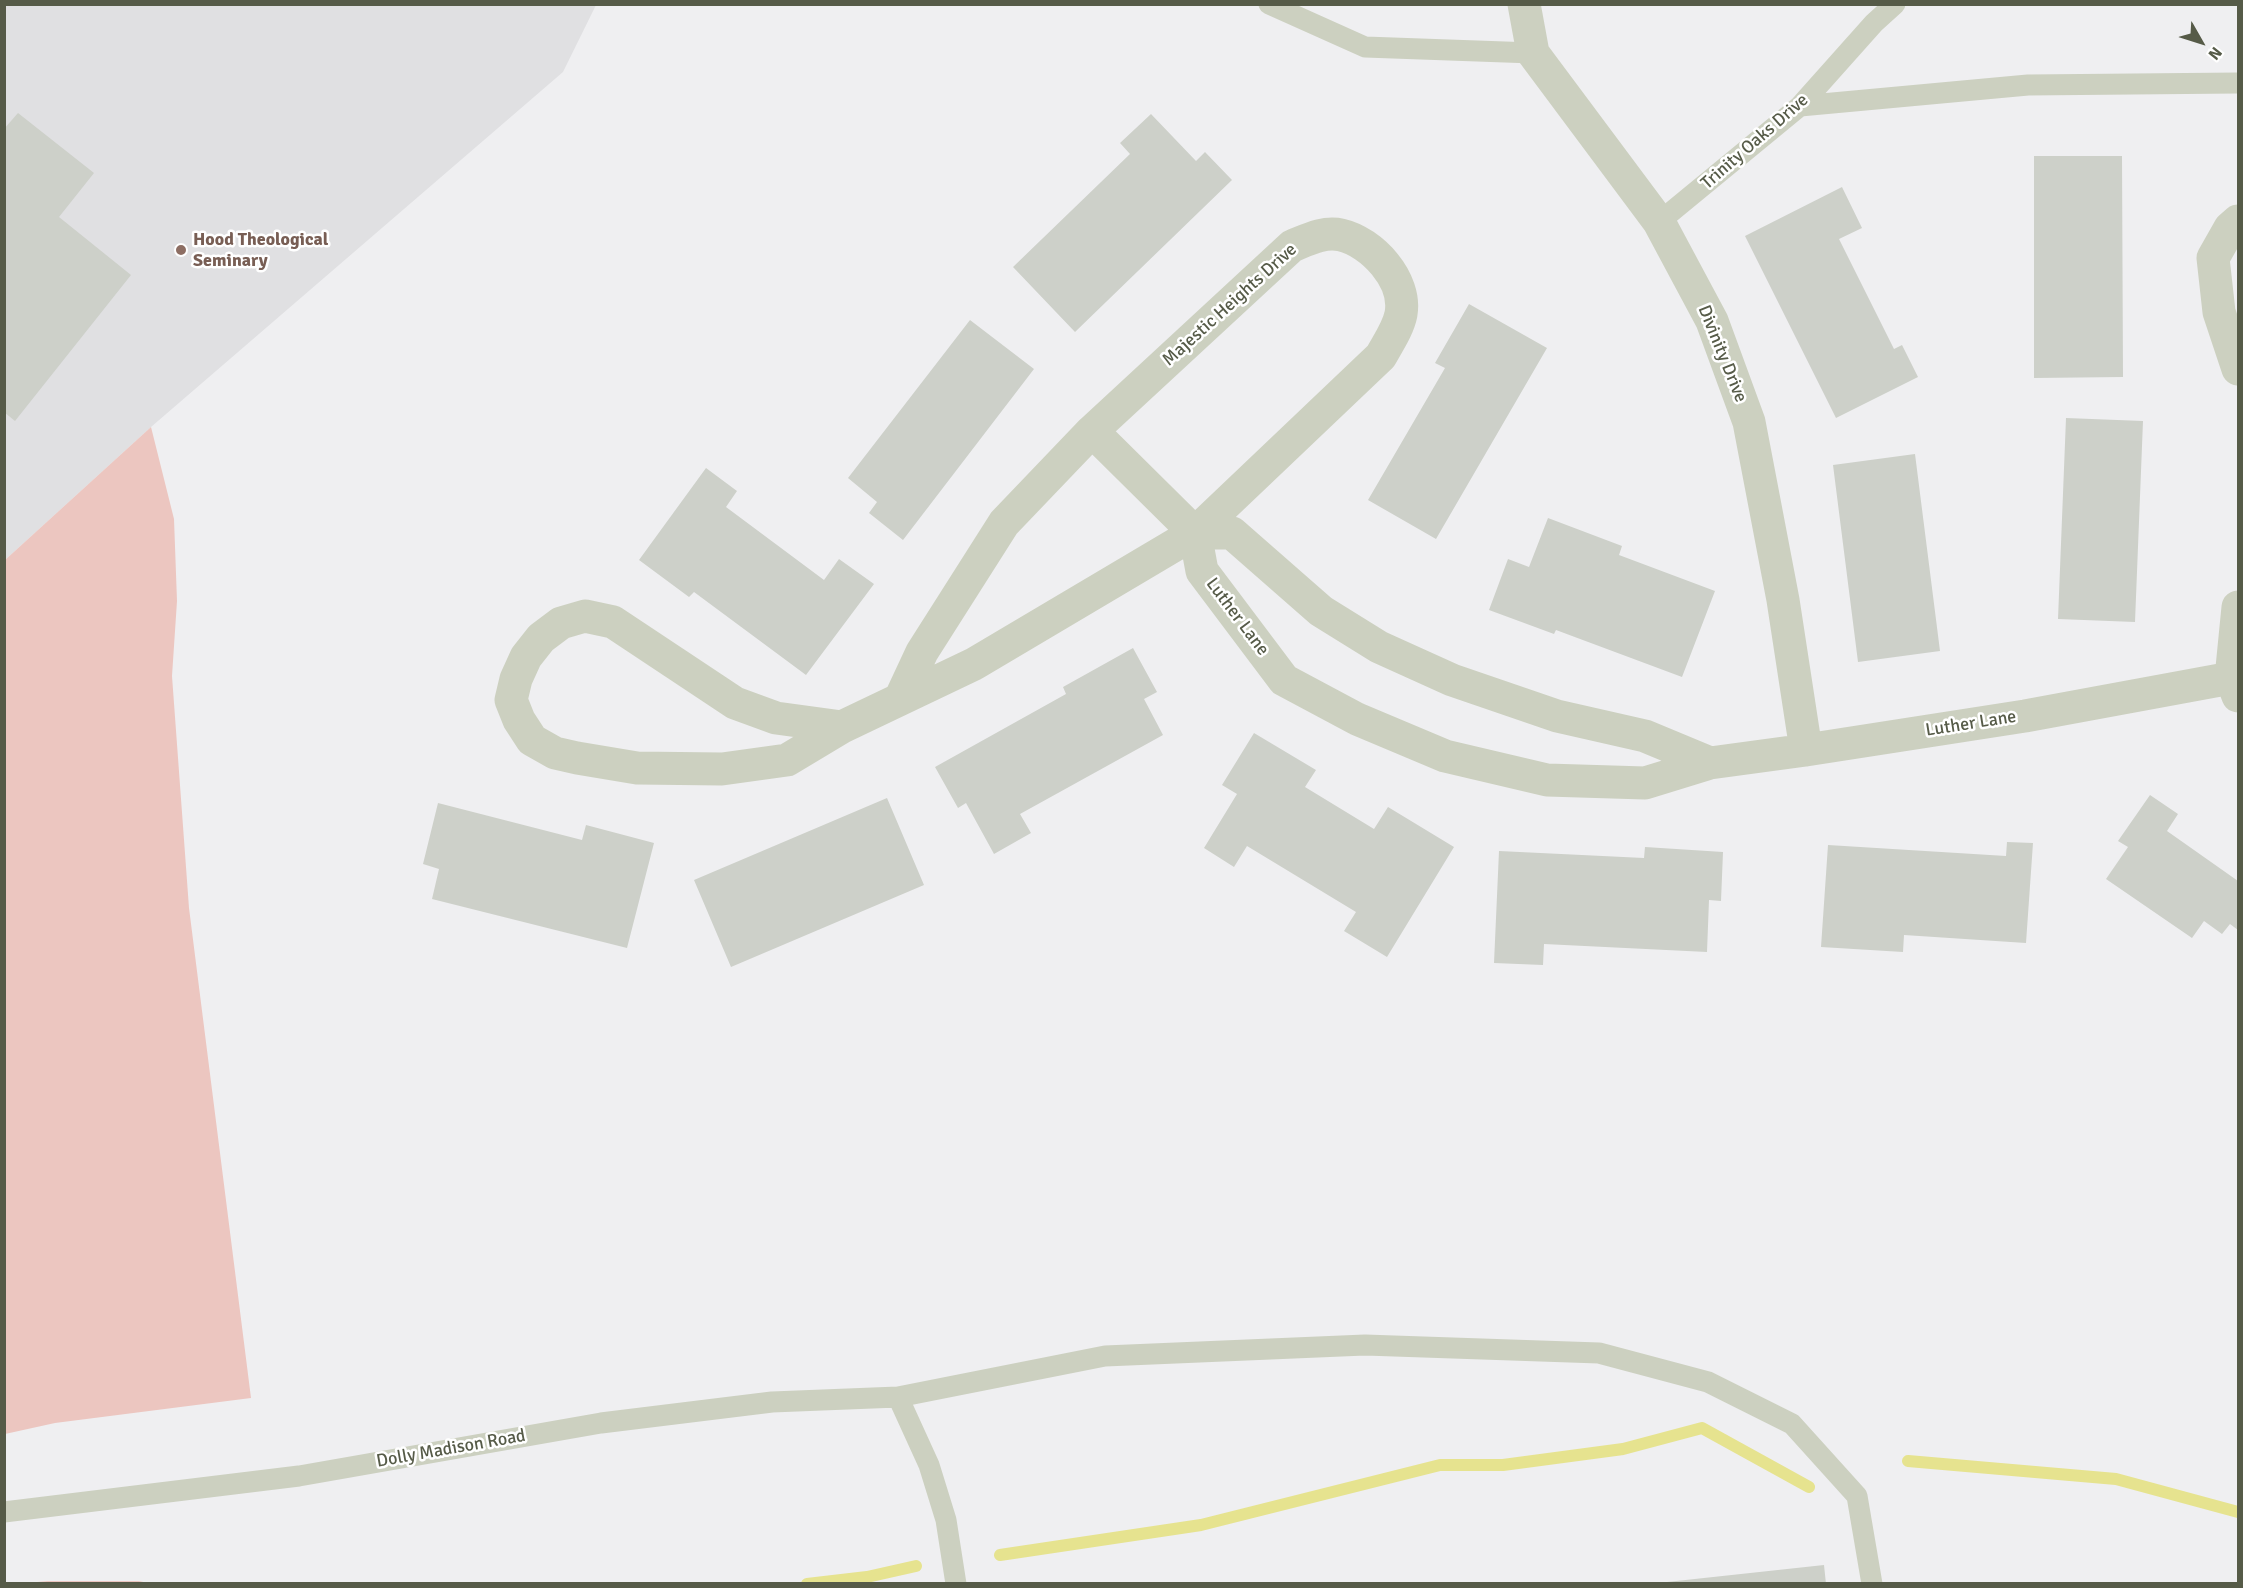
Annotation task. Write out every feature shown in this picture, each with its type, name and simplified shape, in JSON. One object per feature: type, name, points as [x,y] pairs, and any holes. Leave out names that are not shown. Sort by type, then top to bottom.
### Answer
[{"type":"street","name":"Divinity Drive","points":[[1524,4],[1533,53],[1659,222],[1712,321],[1749,422],[1783,600],[1806,750]]},
{"type":"street","points":[[2238,221],[2230,228],[2213,258],[2219,312],[2238,369]]},
{"type":"street","name":"Majestic Heights Drive","points":[[842,727],[776,718],[735,703],[613,622],[585,616],[561,623],[541,639],[526,657],[516,679],[511,700],[519,720],[532,741],[555,753],[637,768],[722,769],[788,760],[842,727],[974,664],[1195,533],[1381,356],[1394,333],[1401,313],[1396,281],[1375,254],[1357,242],[1340,235],[1317,236],[1292,246],[1092,431],[1004,523],[922,652],[901,697]]},
{"type":"street","points":[[1092,431],[1195,533],[1232,533],[1321,611],[1378,647],[1452,680],[1557,716],[1645,736],[1710,763]]},
{"type":"street","name":"Luther Lane","points":[[1195,533],[1202,572],[1284,680],[1357,719],[1445,756],[1547,780],[1645,783],[1710,763],[2235,687]]},
{"type":"street","points":[[2235,687],[2238,606]]},
{"type":"lane","points":[[1269,4],[1365,47],[1533,53]]},
{"type":"lane","name":"Trinity Oaks Drive","points":[[1659,222],[1800,106],[1874,23],[1895,4]]},
{"type":"lane","points":[[1800,106],[2028,85],[2238,83]]},
{"type":"lane","name":"Dolly Madison Road","points":[[4,1512],[299,1476],[602,1423],[772,1402],[898,1397],[1105,1356],[1365,1345],[1599,1353],[1708,1382],[1792,1424],[1857,1496],[1872,1584]]},
{"type":"lane","points":[[898,1397],[929,1465],[946,1520],[956,1584]]},
{"type":"shaded area","name":"Hood Theological Seminary","points":[[5,5],[596,5],[563,72],[151,427],[5,560]]},
{"type":"shaded area","points":[[151,427],[174,519],[177,601],[172,676],[189,908],[251,1398],[55,1423],[5,1434],[5,560]]},
{"type":"shaded area","points":[[139,1581],[148,1583],[26,1583]]},
{"type":"building","points":[[18,113],[94,173],[59,217],[131,275],[15,421],[4,412],[4,129]]},
{"type":"building","points":[[1151,114],[1196,161],[1205,152],[1232,180],[1075,332],[1013,267],[1130,154],[1120,143]]},
{"type":"building","points":[[2034,156],[2122,156],[2123,377],[2034,378]]},
{"type":"building","points":[[1842,187],[1862,228],[1839,239],[1894,349],[1902,345],[1918,377],[1836,418],[1745,236]]},
{"type":"building","points":[[1469,304],[1547,348],[1436,539],[1368,500],[1445,368],[1435,363]]},
{"type":"building","points":[[970,320],[1034,369],[903,540],[869,513],[877,502],[848,478]]},
{"type":"building","points":[[2066,418],[2143,421],[2135,622],[2058,619]]},
{"type":"building","points":[[1915,454],[1940,651],[1858,662],[1833,465]]},
{"type":"building","points":[[706,468],[737,491],[726,507],[824,580],[839,559],[874,584],[806,675],[694,592],[689,597],[639,560]]},
{"type":"building","points":[[1548,518],[1622,546],[1619,555],[1715,591],[1682,677],[1556,630],[1554,634],[1489,610],[1508,559],[1529,567]]},
{"type":"building","points":[[1133,648],[1157,692],[1144,699],[1163,735],[1020,814],[1031,833],[994,854],[966,803],[958,808],[935,767],[1066,694],[1063,687]]},
{"type":"building","points":[[1254,733],[1316,770],[1305,787],[1374,829],[1388,807],[1454,847],[1387,957],[1344,931],[1356,912],[1247,846],[1234,867],[1204,848],[1237,794],[1222,785]]},
{"type":"building","points":[[2150,795],[2178,814],[2167,831],[2238,881],[2238,930],[2230,924],[2222,934],[2204,921],[2192,938],[2106,879],[2128,847],[2118,841]]},
{"type":"building","points":[[887,798],[924,885],[731,967],[694,880]]},
{"type":"building","points":[[438,803],[582,840],[586,825],[654,843],[627,948],[432,899],[439,869],[423,864]]},
{"type":"building","points":[[2007,842],[2033,843],[2026,943],[1904,935],[1903,952],[1821,947],[1828,845],[2006,856]]},
{"type":"building","points":[[1645,847],[1723,852],[1721,901],[1709,900],[1707,952],[1544,944],[1543,965],[1494,963],[1499,851],[1644,858]]},
{"type":"building","points":[[1824,1565],[1826,1584],[1667,1584],[1667,1582]]},
{"type":"waterway","points":[[1000,1555],[1201,1525],[1440,1465],[1503,1465],[1623,1449],[1702,1428],[1809,1487]]},
{"type":"waterway","points":[[1908,1461],[2116,1479],[2238,1512]]},
{"type":"waterway","points":[[807,1584],[867,1577],[916,1566]]},
{"type":"place","name":"Hood Theological Seminary","points":[[181,250]]}]
